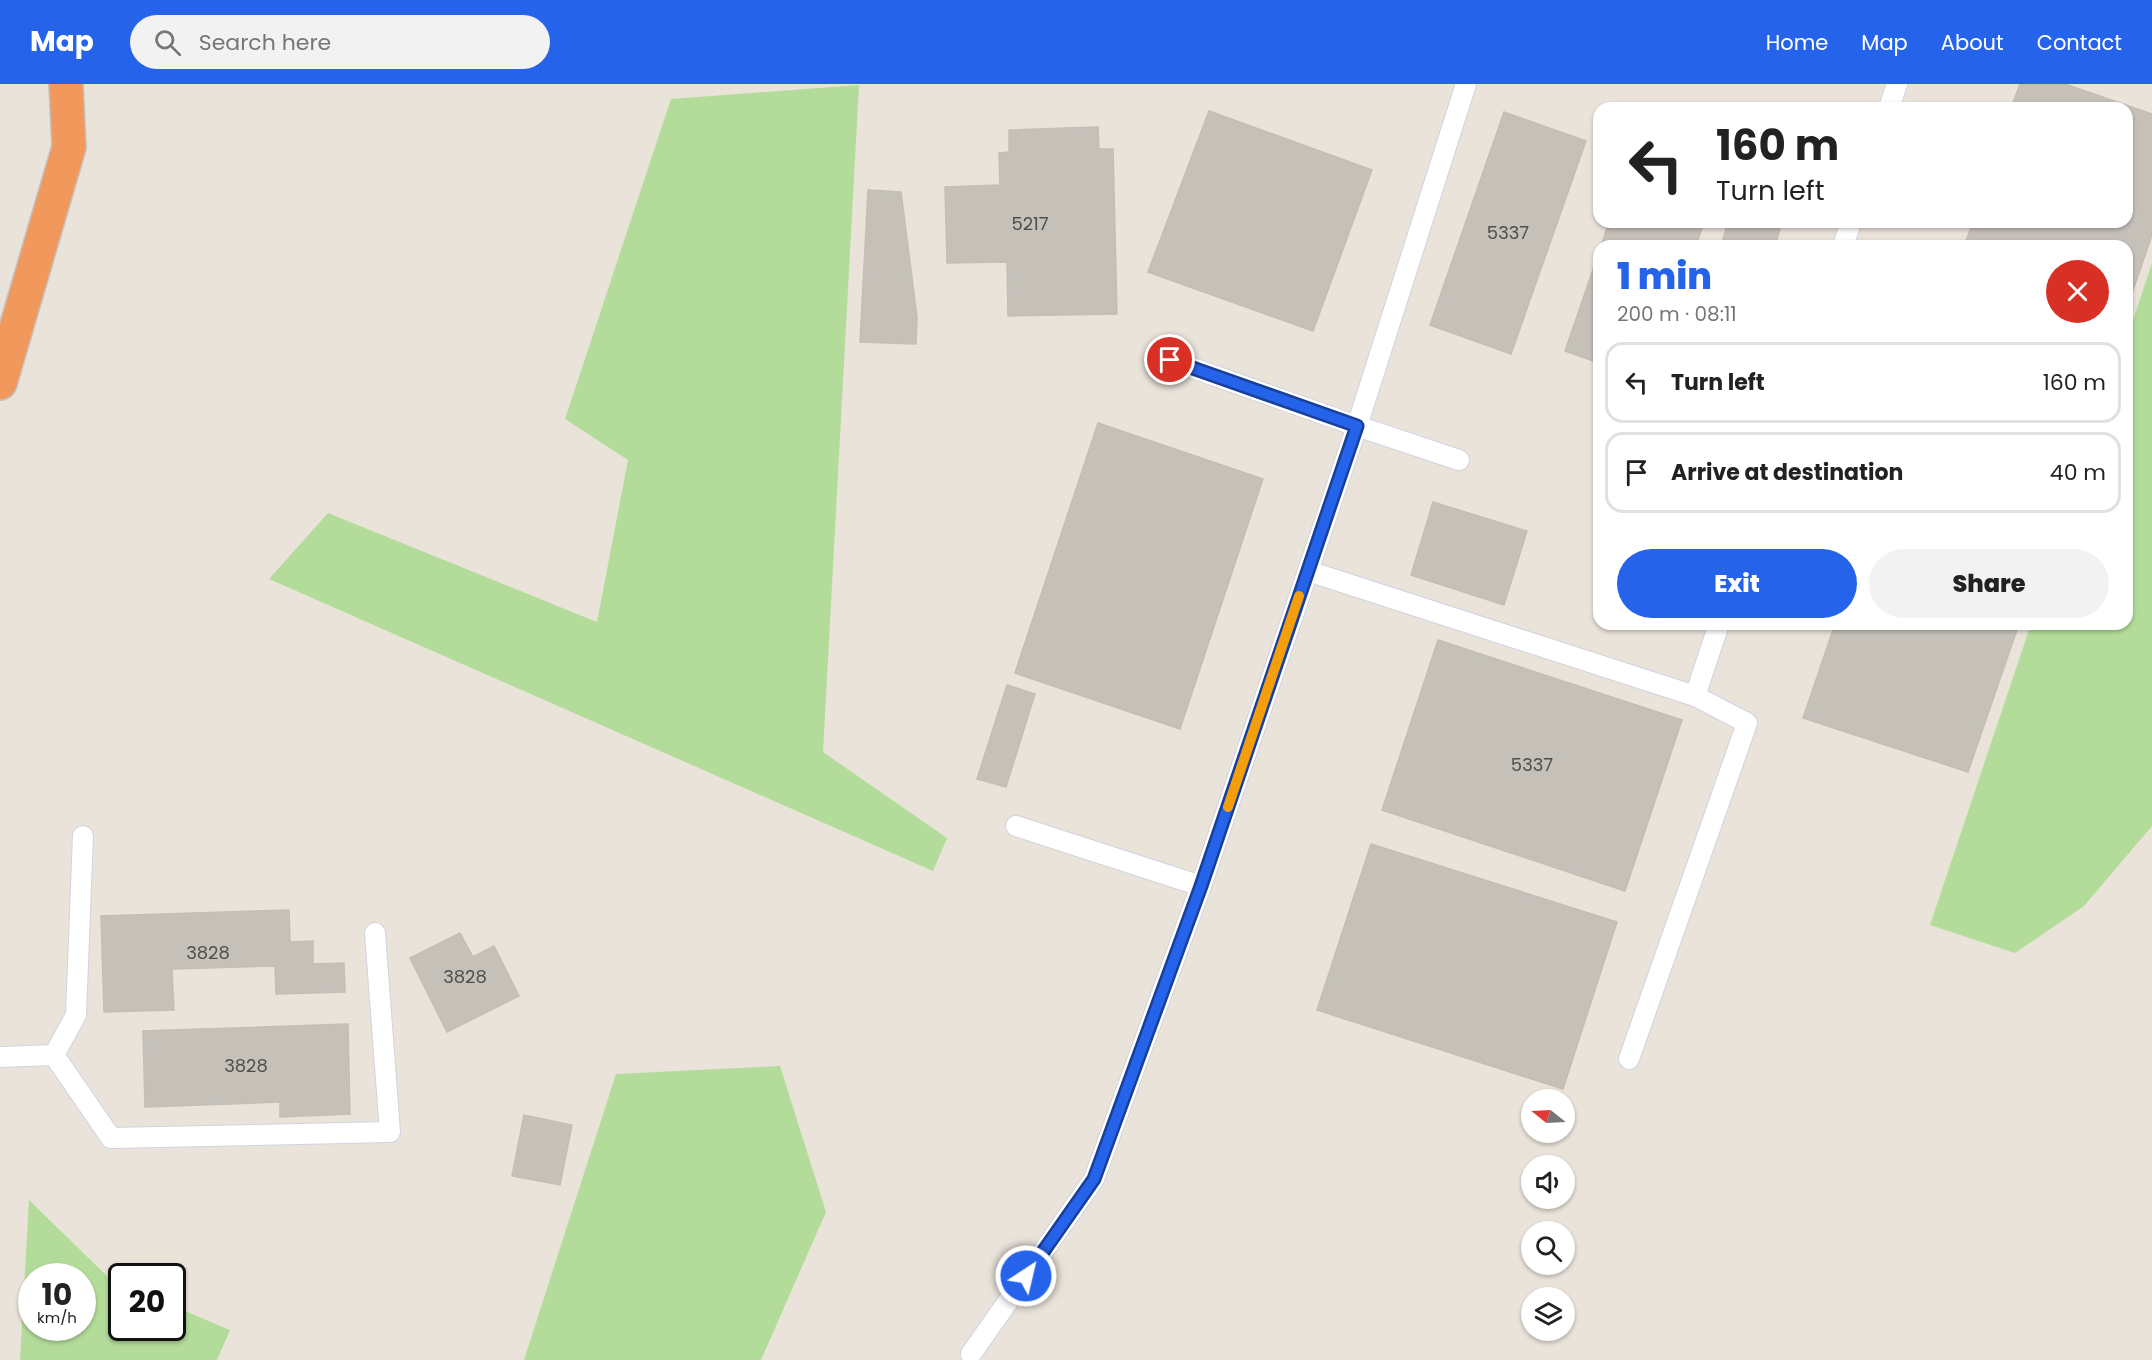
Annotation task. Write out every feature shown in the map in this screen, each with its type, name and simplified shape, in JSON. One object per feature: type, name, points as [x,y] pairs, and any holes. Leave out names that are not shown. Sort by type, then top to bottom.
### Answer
[{"type":"highway","points":[[0,383],[69,147],[66,84]]},
{"type":"lane","points":[[971,1354],[1094,1179],[1201,886],[1357,426],[1466,84]]},
{"type":"lane","points":[[1891,102],[1897,84]]},
{"type":"lane","points":[[1170,360],[1460,460]]},
{"type":"lane","points":[[1308,571],[1695,696],[1747,723],[1629,1059]]},
{"type":"lane","points":[[1695,696],[1717,630]]},
{"type":"lane","points":[[1016,826],[1201,886]]},
{"type":"lane","points":[[54,1055],[76,1015],[83,836]]},
{"type":"lane","points":[[54,1055],[111,1138],[390,1132],[375,933]]},
{"type":"lane","points":[[0,1057],[54,1055]]},
{"type":"green space","points":[[859,85],[823,752],[947,838],[933,871],[269,579],[328,513],[597,622],[628,460],[565,419],[671,99]]},
{"type":"green space","points":[[2152,263],[2152,826],[2084,906],[2015,953],[1930,925],[2029,630],[2133,630],[2133,320]]},
{"type":"green space","points":[[780,1066],[826,1212],[761,1360],[524,1360],[616,1074]]},
{"type":"green space","points":[[29,1200],[94,1263],[25,1263]]},
{"type":"green space","points":[[96,1265],[108,1277],[108,1341],[186,1341],[186,1311],[230,1330],[217,1360],[20,1360],[21,1341],[96,1341]]},
{"type":"building","points":[[2020,84],[2065,84],[2117,102],[2013,102]]},
{"type":"building","points":[[2133,107],[2152,114],[2152,235],[2133,290],[2133,240],[1966,240],[1971,228],[2133,228]]},
{"type":"building","points":[[1209,111],[1372,170],[1313,331],[1148,272]]},
{"type":"building","points":[[1504,112],[1586,141],[1511,354],[1430,325]]},
{"type":"building","points":[[1098,127],[1099,149],[1113,149],[1117,314],[1008,316],[1007,262],[947,263],[945,187],[1000,185],[999,153],[1009,152],[1009,130]]},
{"type":"building","points":[[868,190],[901,192],[917,317],[916,344],[860,342]]},
{"type":"building","points":[[1607,228],[1702,228],[1698,240],[1603,240]]},
{"type":"building","points":[[1726,228],[1780,228],[1777,240],[1723,240]]},
{"type":"building","points":[[1593,269],[1593,361],[1565,351]]},
{"type":"building","points":[[1098,423],[1263,479],[1180,729],[1015,673]]},
{"type":"building","points":[[1433,502],[1527,531],[1504,605],[1411,575]]},
{"type":"building","points":[[1833,630],[2017,630],[1968,772],[1803,718]]},
{"type":"building","points":[[1438,640],[1682,720],[1625,891],[1382,810]]},
{"type":"building","points":[[1007,685],[1035,694],[1006,787],[977,779]]},
{"type":"building","points":[[1371,844],[1617,922],[1563,1089],[1317,1010]]},
{"type":"building","points":[[289,910],[290,942],[313,941],[313,964],[344,963],[345,992],[276,994],[275,966],[172,969],[174,1010],[104,1012],[101,916]]},
{"type":"building","points":[[460,933],[473,957],[494,946],[519,996],[447,1032],[410,958]]},
{"type":"building","points":[[348,1024],[350,1114],[280,1117],[280,1102],[145,1107],[143,1031]]},
{"type":"building","points":[[524,1115],[572,1125],[560,1185],[512,1176]]},
{"type":"slow traffic","points":[[1228,807],[1299,596]]},
{"type":"route","points":[[1026,1276],[1094,1179],[1201,886],[1357,426],[1170,360]]}]
